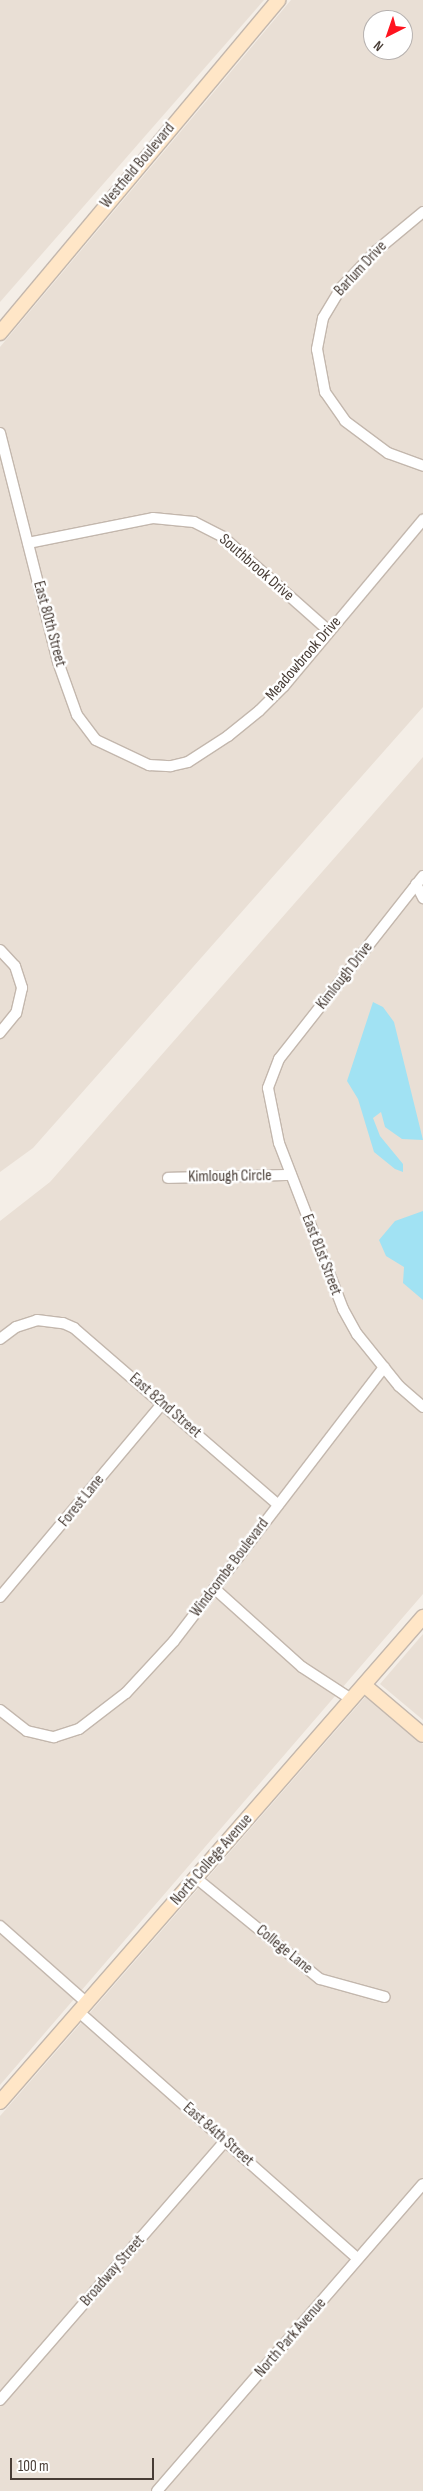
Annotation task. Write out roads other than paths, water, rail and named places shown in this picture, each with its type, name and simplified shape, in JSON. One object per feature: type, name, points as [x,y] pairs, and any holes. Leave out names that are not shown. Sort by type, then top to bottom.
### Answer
[{"type":"main road","name":"Westfield Boulevard","points":[[0,333],[278,0]]},
{"type":"main road","name":"North College Avenue","points":[[0,2102],[423,1617]]},
{"type":"main road","points":[[364,1685],[423,1735]]},
{"type":"street","name":"Barlum Drive","points":[[423,212],[371,256],[336,295],[322,322],[317,349],[325,392],[345,421],[388,453],[423,466]]},
{"type":"street","name":"East 80th Street","points":[[0,432],[58,662],[81,723],[92,737],[107,747],[148,765],[161,767]]},
{"type":"street","name":"Southbrook Drive","points":[[28,542],[154,518],[194,522],[223,537],[329,632]]},
{"type":"street","name":"Meadowbrook Drive","points":[[161,767],[188,762],[246,722],[284,686],[423,520]]},
{"type":"street","points":[[420,880],[423,898]]},
{"type":"street","name":"Kimlough Drive","points":[[270,1078],[279,1059],[420,880]]},
{"type":"street","points":[[0,950],[15,966],[22,988],[18,1010],[0,1033]]},
{"type":"street","name":"East 81st Street","points":[[270,1078],[269,1100],[291,1175],[343,1310],[357,1334],[384,1367],[423,1406]]},
{"type":"street","name":"Kimlough Circle","points":[[168,1178],[291,1175]]},
{"type":"street","name":"East 82nd Street","points":[[0,1339],[19,1325],[46,1320],[63,1323],[81,1333],[278,1505]]},
{"type":"street","name":"Windcombe Boulevard","points":[[0,1710],[28,1731],[50,1736],[79,1729],[126,1693],[163,1655],[384,1367]]},
{"type":"street","name":"Forest Lane","points":[[0,1597],[162,1404]]},
{"type":"street","points":[[215,1589],[302,1667],[351,1699]]},
{"type":"street","name":"College Lane","points":[[196,1878],[320,1980],[384,1997]]},
{"type":"street","name":"East 84th Street","points":[[0,1926],[83,2008],[225,2141],[356,2258]]},
{"type":"street","name":"Broadway Street","points":[[0,2400],[225,2141]]},
{"type":"street","name":"North Park Avenue","points":[[157,2491],[354,2266],[356,2258],[423,2184]]},
{"type":"water","points":[[373,1002],[383,1007],[394,1022],[423,1140],[402,1139],[385,1127],[381,1112],[373,1118],[380,1136],[403,1164],[403,1172],[395,1169],[374,1152],[358,1099],[347,1081]]},
{"type":"water","points":[[423,1211],[423,1300],[403,1283],[404,1267],[386,1256],[379,1240],[395,1221]]}]
